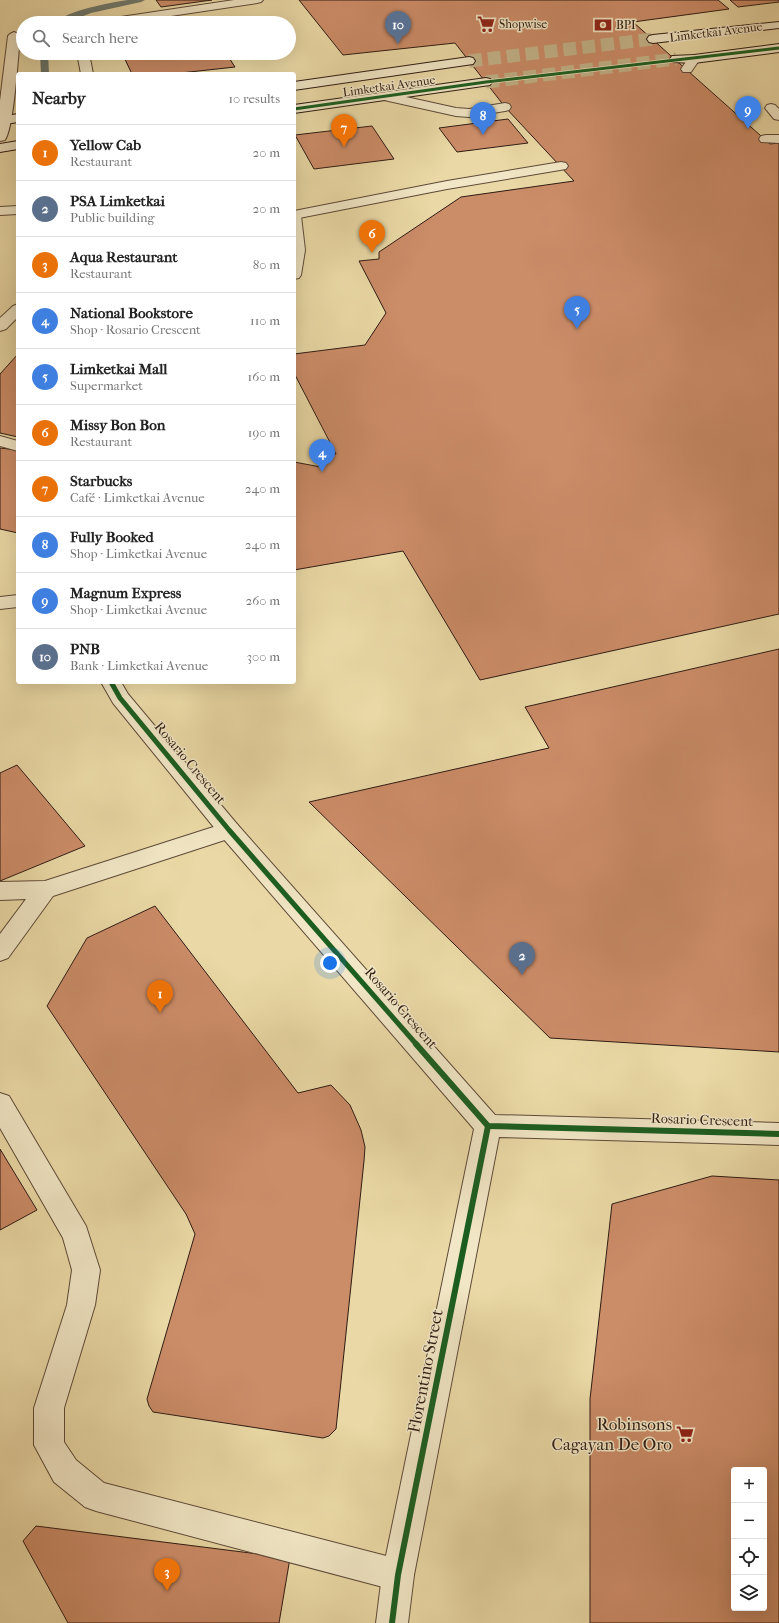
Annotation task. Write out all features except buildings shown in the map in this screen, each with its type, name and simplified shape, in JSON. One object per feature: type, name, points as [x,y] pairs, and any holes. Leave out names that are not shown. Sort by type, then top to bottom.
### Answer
[{"type":"street","points":[[148,16],[258,0]]},
{"type":"street","name":"Limketkai Avenue","points":[[653,39],[779,25]]},
{"type":"street","points":[[0,137],[14,36]]},
{"type":"street","name":"Limketkai Avenue","points":[[676,59],[694,59],[779,48]]},
{"type":"street","points":[[687,69],[694,59]]},
{"type":"street","points":[[84,60],[87,72]]},
{"type":"street","name":"Limketkai Avenue","points":[[296,86],[469,61]]},
{"type":"street","name":"Limketkai Avenue","points":[[296,109],[486,82]]},
{"type":"street","points":[[388,97],[456,112],[469,113],[505,107]]},
{"type":"street","points":[[2,120],[16,118]]},
{"type":"street","points":[[0,148],[16,145]]},
{"type":"street","points":[[296,216],[447,185],[561,166]]},
{"type":"street","points":[[0,211],[16,210]]},
{"type":"street","points":[[296,233],[298,250],[296,262]]},
{"type":"street","points":[[8,324],[16,312]]},
{"type":"street","points":[[0,441],[16,445]]},
{"type":"street","points":[[0,603],[16,601]]},
{"type":"street","name":"Rosario Crescent","points":[[112,684],[120,698],[229,830],[488,1126],[779,1134]]},
{"type":"street","points":[[0,891],[45,890],[229,830]]},
{"type":"street","points":[[0,952],[45,890]]},
{"type":"street","points":[[0,1104],[76,1235],[86,1270],[81,1305],[49,1408],[49,1445],[65,1471],[96,1496],[398,1575]]},
{"type":"street","name":"Florentino Street","points":[[392,1623],[398,1575],[488,1126]]},
{"type":"waterway","points":[[73,16],[88,11],[141,0]]},
{"type":"waterway","points":[[44,60],[45,72]]},
{"type":"tunnel","points":[[469,61],[653,39]]},
{"type":"tunnel","points":[[486,82],[676,59]]},
{"type":"cycle path","points":[[296,109],[486,82],[779,48]]},
{"type":"cycle path","points":[[112,684],[120,698],[229,830],[488,1126],[779,1134]]},
{"type":"cycle path","points":[[392,1623],[398,1575],[488,1126]]},
{"type":"place","name":"Shopwise","points":[[486,24]]},
{"type":"place","name":"BPI","points":[[603,25]]},
{"type":"place","name":"PNB","points":[[398,44]]},
{"type":"place","name":"Magnum Express","points":[[748,129]]},
{"type":"place","name":"Fully Booked","points":[[483,135]]},
{"type":"place","name":"Starbucks","points":[[344,147]]},
{"type":"place","name":"Missy Bon Bon","points":[[372,253]]},
{"type":"place","name":"Limketkai Mall","points":[[577,329]]},
{"type":"place","name":"National Bookstore","points":[[322,472]]},
{"type":"place","name":"PSA Limketkai","points":[[522,975]]},
{"type":"place","name":"Yellow Cab","points":[[160,1013]]},
{"type":"place","name":"Robinsons Cagayan De Oro","points":[[685,1434]]},
{"type":"place","name":"Aqua Restaurant","points":[[167,1591]]}]
